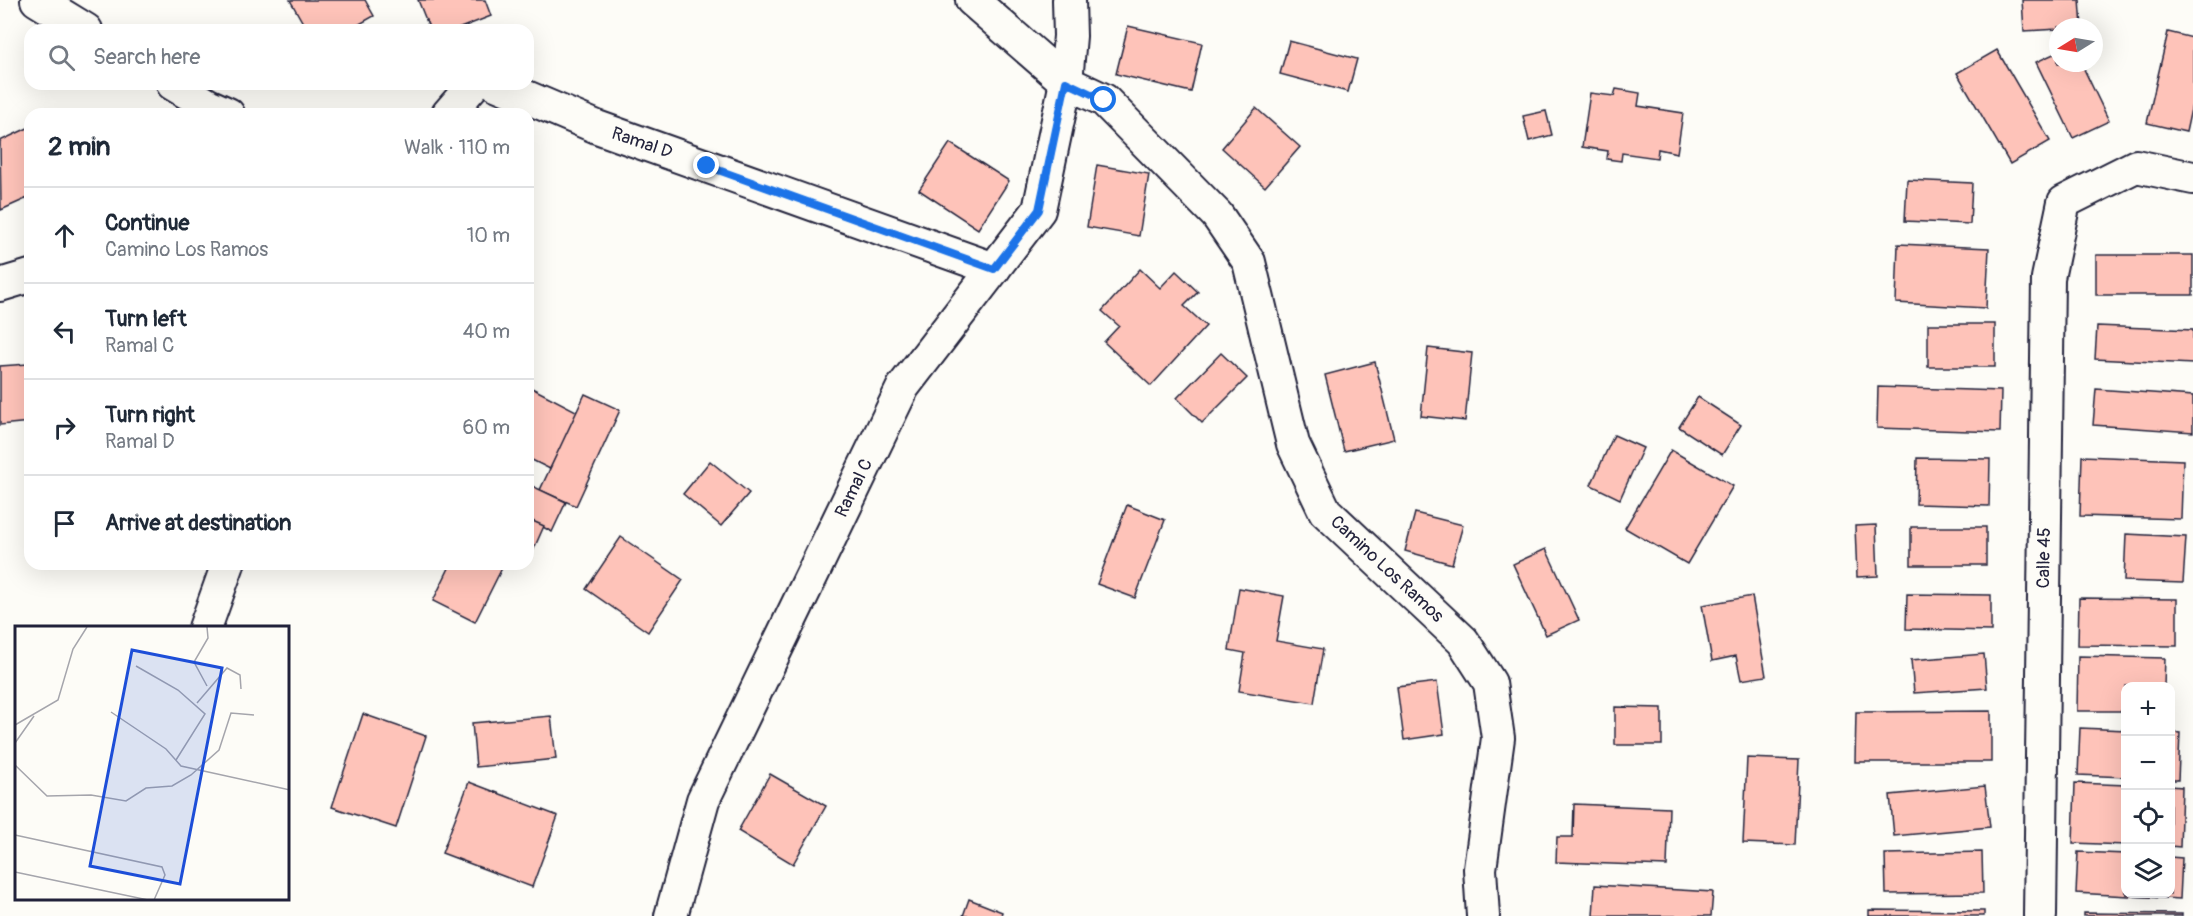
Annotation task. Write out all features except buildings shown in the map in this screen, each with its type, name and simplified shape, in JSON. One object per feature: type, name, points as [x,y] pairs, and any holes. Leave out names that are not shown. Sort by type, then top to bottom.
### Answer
[{"type":"street","points":[[37,0],[76,24]]},
{"type":"street","name":"Camino Los Ramos","points":[[972,0],[1066,82],[1104,100],[1217,215],[1249,262],[1293,444],[1325,511],[1463,641],[1490,683],[1498,738],[1480,869],[1484,916]]},
{"type":"street","name":"Ramal C","points":[[671,916],[703,800],[903,387],[1039,210],[1066,82],[1070,36],[1069,0]]},
{"type":"street","points":[[182,90],[208,108]]},
{"type":"street","points":[[453,108],[469,90]]},
{"type":"street","name":"Ramal D","points":[[510,90],[597,127],[994,269]]},
{"type":"street","name":"Calle 45","points":[[2040,916],[2048,278],[2064,202],[2136,166],[2193,178]]},
{"type":"street","points":[[0,285],[24,278]]},
{"type":"street","points":[[206,626],[226,570]]},
{"type":"route","points":[[707,166],[994,269],[1039,210],[1066,82],[1104,100]]}]
